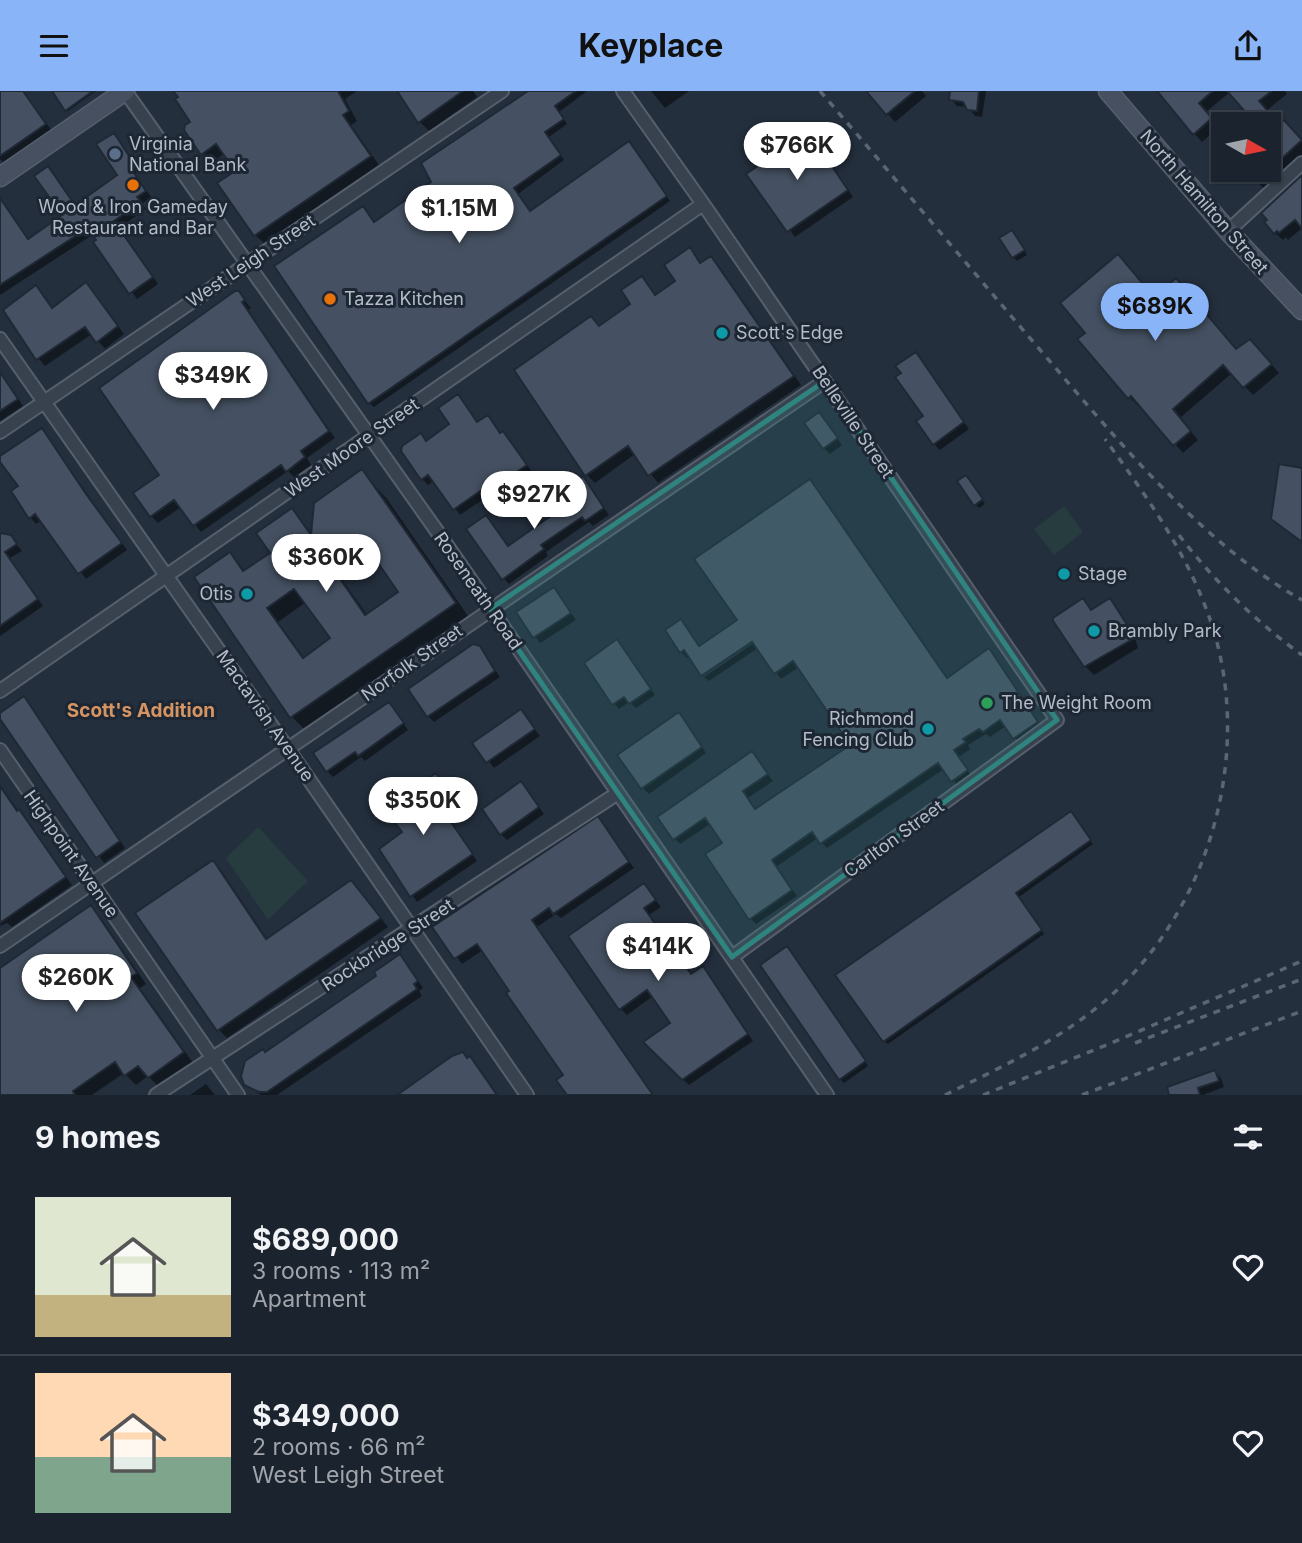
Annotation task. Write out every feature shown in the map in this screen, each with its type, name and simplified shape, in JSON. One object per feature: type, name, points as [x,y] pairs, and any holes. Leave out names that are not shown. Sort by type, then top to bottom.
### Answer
[{"type":"street","name":"Roseneath Road","points":[[125,91],[490,609],[827,1095]]},
{"type":"street","points":[[0,177],[125,91]]},
{"type":"street","name":"West Leigh Street","points":[[0,432],[502,91]]},
{"type":"street","name":"Belleville Street","points":[[623,91],[1057,720]]},
{"type":"street","name":"North Hamilton Street","points":[[1108,91],[1228,230],[1302,310]]},
{"type":"street","points":[[1228,230],[1302,163]]},
{"type":"street","name":"West Moore Street","points":[[0,691],[703,204]]},
{"type":"street","name":"Mactavish Avenue","points":[[0,338],[527,1095]]},
{"type":"street","name":"Norfolk Street","points":[[0,946],[825,381]]},
{"type":"street","name":"Carlton Street","points":[[732,957],[1057,720]]},
{"type":"street","name":"Highpoint Avenue","points":[[0,750],[238,1095]]},
{"type":"street","name":"Rockbridge Street","points":[[156,1095],[618,793]]},
{"type":"highlighted area","points":[[825,381],[1057,720],[732,957],[490,609]]},
{"type":"green space","points":[[1064,506],[1083,532],[1054,555],[1034,529]]},
{"type":"green space","points":[[258,827],[308,881],[268,920],[226,858]]},
{"type":"building","points":[[0,91],[23,91],[46,124],[0,156]]},
{"type":"building","points":[[52,91],[93,91],[65,111]]},
{"type":"building","points":[[173,91],[338,91],[349,111],[343,115],[371,156],[254,236],[217,183],[235,171],[216,144],[201,155],[184,130],[185,125],[190,122]]},
{"type":"building","points":[[397,91],[463,91],[418,123]]},
{"type":"building","points":[[528,91],[576,91],[555,106],[564,119],[545,132],[561,155],[514,188],[530,211],[629,141],[667,196],[368,404],[274,266],[363,206],[374,222],[431,182],[421,163]]},
{"type":"building","points":[[866,91],[915,91],[886,115]]},
{"type":"building","points":[[950,91],[979,91],[977,111],[967,110],[963,102],[949,100]]},
{"type":"building","points":[[1157,91],[1213,91],[1199,103],[1211,119],[1193,135]]},
{"type":"building","points":[[1227,91],[1272,91],[1259,101],[1269,112],[1245,112]]},
{"type":"building","points":[[1281,119],[1284,120],[1302,140],[1281,159]]},
{"type":"building","points":[[114,133],[135,165],[130,167],[146,191],[137,197],[141,202],[114,221],[153,277],[129,294],[93,242],[96,240],[88,228],[0,285],[0,198],[28,239],[62,215],[34,176],[48,166],[75,205],[117,175],[96,144]]},
{"type":"building","points":[[806,133],[848,190],[787,232],[746,174]]},
{"type":"building","points":[[1302,175],[1302,229],[1295,220],[1274,234],[1264,222],[1267,220],[1261,213]]},
{"type":"building","points":[[1012,230],[1025,250],[1012,258],[999,238]]},
{"type":"building","points":[[690,247],[700,263],[711,256],[794,376],[648,476],[628,446],[585,476],[514,370],[591,316],[599,326],[630,304],[621,290],[642,276],[655,295],[675,281],[664,265]]},
{"type":"building","points":[[1118,254],[1154,297],[1176,278],[1236,349],[1250,339],[1272,364],[1243,388],[1223,365],[1173,409],[1191,431],[1173,446],[1131,396],[1128,399],[1077,339],[1085,333],[1060,303]]},
{"type":"building","points":[[86,282],[118,326],[96,343],[85,327],[36,360],[3,310],[36,285],[52,308]]},
{"type":"building","points":[[235,291],[239,291],[245,300],[242,302],[329,431],[301,451],[305,457],[286,472],[281,465],[193,526],[174,500],[150,517],[133,493],[159,475],[99,388]]},
{"type":"building","points":[[916,352],[964,422],[933,445],[916,421],[923,416],[895,377],[901,373],[895,366]]},
{"type":"building","points":[[0,372],[18,399],[0,411]]},
{"type":"building","points":[[458,394],[477,422],[488,415],[527,465],[496,486],[493,482],[453,510],[428,475],[421,480],[401,451],[402,446],[421,433],[426,441],[449,424],[438,408]]},
{"type":"building","points":[[819,412],[838,438],[823,449],[804,423]]},
{"type":"building","points":[[42,428],[122,543],[78,574],[35,514],[29,519],[11,491],[18,486],[0,462],[0,456]]},
{"type":"building","points":[[1279,464],[1302,468],[1302,542],[1271,519]]},
{"type":"building","name":"Otis","points":[[362,469],[456,603],[290,718],[194,577],[230,552],[243,571],[270,553],[256,533],[292,508],[311,535],[314,503]],"holes":[[[363,541],[398,592],[365,615],[330,564]],[[294,589],[330,638],[303,658],[267,608]]]},
{"type":"building","points":[[966,475],[983,499],[974,506],[957,481]]},
{"type":"building","points":[[583,476],[604,508],[585,521],[582,517],[541,545],[544,549],[502,580],[466,529],[486,515],[508,546],[572,501],[564,490]]},
{"type":"building","points":[[810,479],[947,678],[989,648],[1038,722],[1013,739],[1000,720],[983,732],[979,729],[963,739],[966,742],[954,750],[968,770],[951,782],[938,763],[820,844],[812,832],[772,860],[792,890],[749,920],[705,854],[722,843],[705,818],[673,840],[657,817],[752,751],[768,774],[743,791],[755,809],[850,745],[793,661],[774,674],[752,642],[701,676],[684,650],[680,653],[665,630],[681,619],[699,646],[737,620],[694,559]]},
{"type":"building","points":[[0,533],[11,535],[17,544],[5,552],[38,599],[0,626]]},
{"type":"building","points":[[554,587],[571,613],[533,638],[516,612]]},
{"type":"building","name":"Brambly Park","points":[[1083,598],[1091,610],[1110,598],[1126,623],[1131,640],[1084,667],[1053,621],[1053,618]]},
{"type":"building","points":[[617,639],[651,689],[629,704],[624,697],[612,705],[584,663]]},
{"type":"building","points":[[473,644],[480,646],[495,671],[427,717],[408,689]]},
{"type":"building","points":[[24,696],[120,841],[96,858],[0,719],[0,713]]},
{"type":"building","points":[[389,702],[404,723],[358,756],[355,752],[326,772],[313,753]]},
{"type":"building","points":[[521,709],[535,729],[486,763],[472,743]]},
{"type":"building","points":[[679,712],[702,747],[641,789],[617,755]]},
{"type":"building","points":[[436,773],[452,797],[440,806],[473,854],[410,897],[379,849],[402,832],[384,809]]},
{"type":"building","points":[[521,781],[539,807],[500,835],[482,809]]},
{"type":"building","points":[[0,786],[66,877],[0,923]]},
{"type":"building","points":[[1071,811],[1091,840],[1016,893],[1042,930],[883,1042],[835,975]]},
{"type":"building","points":[[598,816],[629,862],[553,914],[549,908],[532,920],[653,1095],[567,1095],[556,1080],[563,1075],[506,993],[509,991],[477,944],[454,959],[432,927]]},
{"type":"building","points":[[213,860],[266,939],[351,880],[381,918],[217,1031],[135,913]]},
{"type":"building","points":[[644,883],[656,900],[644,908],[691,974],[703,966],[748,1034],[682,1080],[643,1042],[670,1023],[647,990],[619,1010],[568,936]]},
{"type":"building","points":[[91,905],[137,973],[131,977],[184,1052],[148,1078],[138,1066],[124,1076],[115,1062],[73,1091],[75,1095],[0,1095],[0,968]]},
{"type":"building","points":[[787,946],[866,1061],[839,1080],[760,965]]},
{"type":"building","points":[[400,954],[418,981],[414,984],[417,989],[267,1092],[259,1092],[244,1085],[241,1076],[245,1061],[263,1049],[265,1052],[376,976],[374,972]]},
{"type":"building","points":[[463,1052],[467,1058],[470,1056],[497,1095],[397,1095],[452,1056]]},
{"type":"building","points":[[1215,1070],[1219,1081],[1198,1088],[1200,1095],[1169,1095],[1167,1087]]},
{"type":"railway","points":[[820,91],[1138,462],[1200,524],[1233,552],[1302,600]]},
{"type":"railway","points":[[945,1095],[1026,1054],[1064,1031],[1100,1005],[1139,967],[1171,924],[1196,876],[1214,825],[1225,771],[1227,717],[1222,663],[1207,611],[1187,565],[1148,501],[1105,439]]},
{"type":"railway","points":[[1179,535],[1236,599],[1268,629],[1302,655]]},
{"type":"railway","points":[[983,1095],[1302,961]]},
{"type":"railway","points":[[1135,1043],[1302,979]]},
{"type":"railway","points":[[1082,1095],[1302,1011]]},
{"type":"place","name":"Virginia National Bank","points":[[115,154]]},
{"type":"place","name":"Wood & Iron Gameday Restaurant and Bar","points":[[133,185]]},
{"type":"place","name":"Tazza Kitchen","points":[[330,299]]},
{"type":"place","name":"Scott's Edge","points":[[722,333]]},
{"type":"place","name":"Stage","points":[[1064,574]]},
{"type":"place","name":"Otis","points":[[247,594]]},
{"type":"place","name":"Brambly Park","points":[[1094,631]]},
{"type":"place","name":"The Weight Room","points":[[987,703]]},
{"type":"place","name":"Richmond Fencing Club","points":[[928,729]]},
{"type":"district","name":"Scott's Addition","points":[[141,710]]}]
